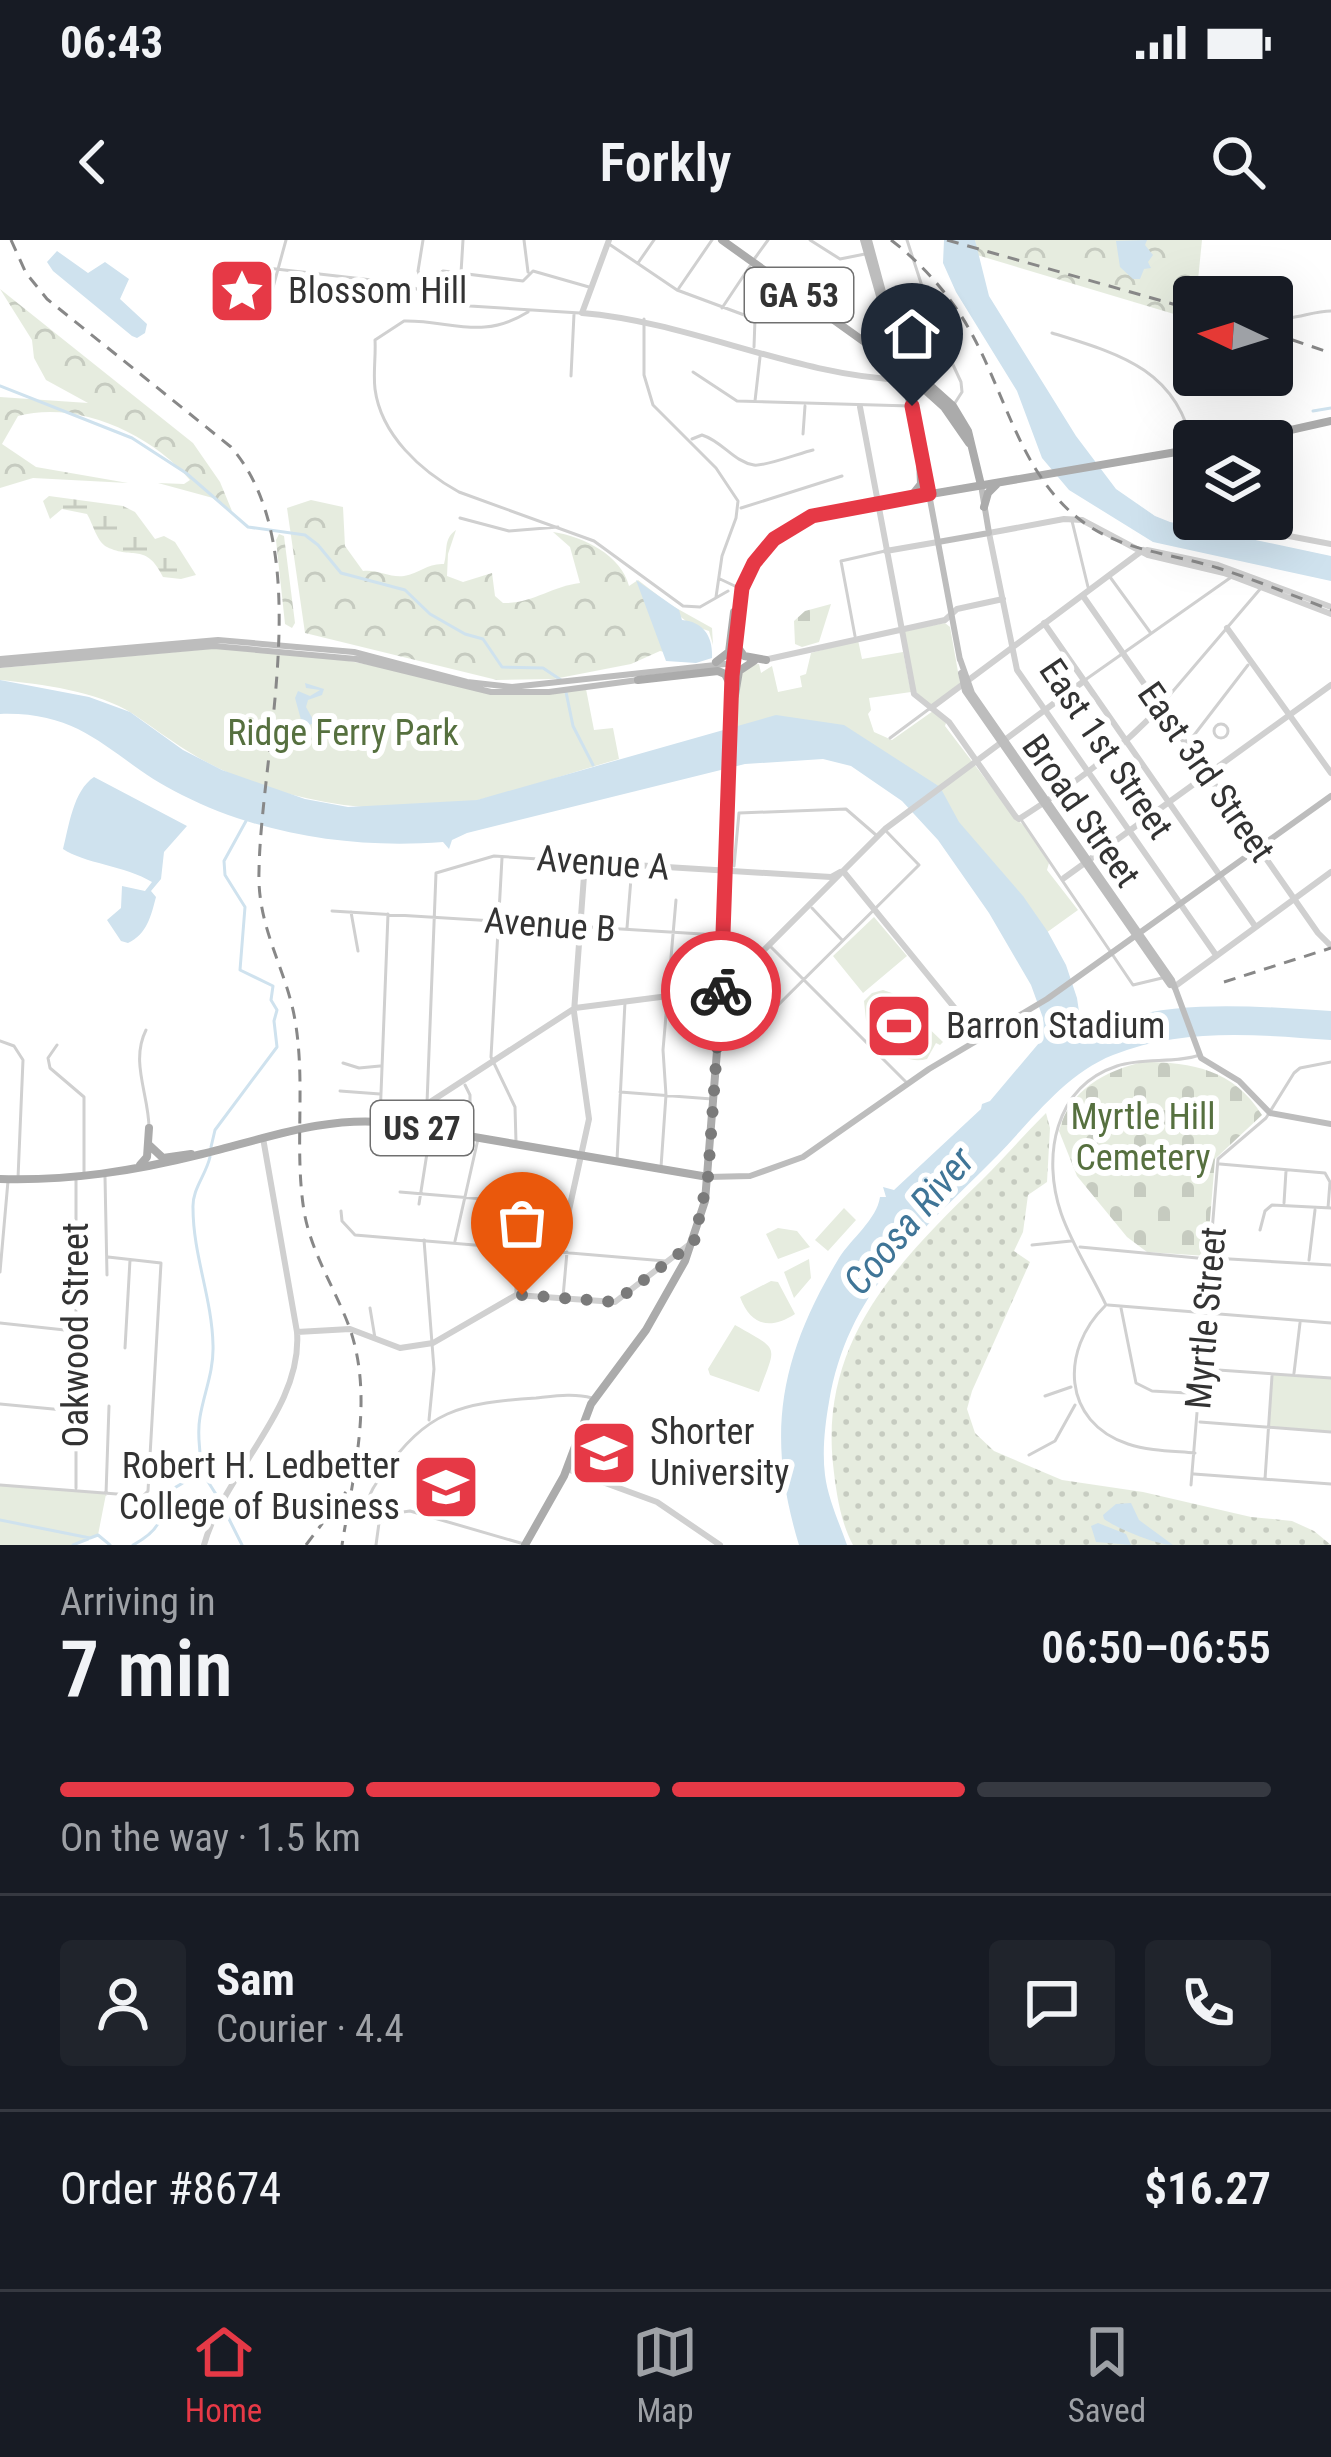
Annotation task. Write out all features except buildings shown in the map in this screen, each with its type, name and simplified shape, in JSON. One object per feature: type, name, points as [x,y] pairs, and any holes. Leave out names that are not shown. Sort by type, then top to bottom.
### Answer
[{"type":"main road","name":"GA 53","points":[[722,240],[950,408]]},
{"type":"main road","points":[[868,247],[890,344],[885,350],[875,350]]},
{"type":"main road","points":[[868,247],[904,374]]},
{"type":"main road","points":[[881,303],[904,374]]},
{"type":"main road","name":"GA 53","points":[[904,374],[925,381],[950,408],[970,441],[980,485]]},
{"type":"main road","name":"Broad Street","points":[[904,374],[966,683],[1173,987],[1198,1051]]},
{"type":"main road","points":[[912,406],[913,392],[924,389]]},
{"type":"main road","points":[[1293,430],[1331,421]]},
{"type":"main road","points":[[908,497],[921,484],[921,451]]},
{"type":"main road","points":[[716,662],[728,654],[730,622],[759,556],[790,527],[826,512],[877,502],[1173,454]]},
{"type":"main road","points":[[983,507],[999,482]]},
{"type":"main road","name":"East 1st Street","points":[[980,485],[989,533]]},
{"type":"main road","points":[[938,542],[989,533]]},
{"type":"main road","points":[[525,1545],[567,1469],[594,1398],[646,1330],[694,1242],[708,1177],[719,1025],[739,597]]},
{"type":"main road","points":[[736,642],[742,655],[766,659]]},
{"type":"main road","points":[[0,662],[214,646],[356,659],[479,690],[554,688],[734,663]]},
{"type":"main road","points":[[731,709],[739,671],[754,661]]},
{"type":"main road","points":[[638,680],[734,663]]},
{"type":"main road","points":[[585,684],[718,671],[732,687]]},
{"type":"main road","points":[[708,1177],[750,1176],[790,1162],[907,1083],[1026,1013],[1331,796]]},
{"type":"main road","name":"Broad Street","points":[[1137,934],[1173,987]]},
{"type":"main road","points":[[1198,1051],[1238,1079],[1270,1113],[1331,1124]]},
{"type":"main road","name":"US 27","points":[[191,1155],[321,1124],[380,1121],[708,1177]]},
{"type":"main road","points":[[133,1170],[147,1156],[149,1128]]},
{"type":"main road","points":[[149,1145],[163,1158],[191,1155]]},
{"type":"main road","points":[[684,1173],[702,1168],[710,1150]]},
{"type":"main road","points":[[9,1179],[104,1175],[191,1155]]},
{"type":"street","points":[[269,302],[286,240]]},
{"type":"street","points":[[422,240],[418,271],[423,287]]},
{"type":"street","points":[[461,273],[463,240]]},
{"type":"street","points":[[423,287],[441,272],[523,281],[528,272],[524,240]]},
{"type":"street","points":[[638,263],[654,240]]},
{"type":"street","points":[[677,290],[712,240]]},
{"type":"street","points":[[721,309],[768,240]]},
{"type":"street","points":[[810,240],[840,259],[868,247]]},
{"type":"street","points":[[907,240],[962,386],[950,408]]},
{"type":"street","points":[[571,376],[578,313],[608,242],[677,290],[757,320],[755,403]]},
{"type":"street","points":[[250,266],[423,287],[462,304],[644,319],[865,377],[904,374]]},
{"type":"street","points":[[528,272],[591,288]]},
{"type":"street","points":[[899,304],[934,321]]},
{"type":"street","points":[[1293,319],[1331,311]]},
{"type":"street","points":[[528,312],[517,319],[469,329],[404,321],[375,340],[374,388],[398,442],[419,464],[459,492],[594,542],[683,606],[700,608],[728,588]]},
{"type":"street","points":[[644,319],[647,392],[664,419],[727,482],[738,508],[716,598]]},
{"type":"street","points":[[1052,333],[1119,353],[1174,397],[1188,420]]},
{"type":"street","points":[[693,373],[731,399],[755,403],[912,406]]},
{"type":"street","points":[[803,434],[805,405]]},
{"type":"street","points":[[860,407],[914,694],[949,722]]},
{"type":"street","points":[[691,441],[700,435],[716,440],[730,454],[755,466],[813,450]]},
{"type":"street","points":[[738,508],[842,476]]},
{"type":"street","points":[[460,518],[508,531],[559,527]]},
{"type":"street","points":[[989,533],[1071,519],[1086,521],[1143,550],[1184,556],[1331,610]]},
{"type":"street","name":"East 3rd Street","points":[[1071,519],[1086,593],[1258,848],[1331,946]]},
{"type":"street","name":"East 1st Street","points":[[989,533],[1017,670],[1216,955]]},
{"type":"street","points":[[1293,537],[1331,544]]},
{"type":"street","points":[[855,638],[842,560],[938,542]]},
{"type":"street","points":[[890,737],[1143,550]]},
{"type":"street","points":[[404,1124],[575,1008],[731,982],[885,829],[1235,574]]},
{"type":"street","points":[[1109,576],[1151,633]]},
{"type":"street","points":[[719,578],[739,597]]},
{"type":"street","points":[[1019,819],[1127,743],[1263,584]]},
{"type":"street","points":[[728,588],[739,597]]},
{"type":"street","points":[[734,663],[945,620],[958,609],[1003,599]]},
{"type":"street","points":[[1044,623],[1256,926]]},
{"type":"street","points":[[1227,628],[1331,773]]},
{"type":"street","points":[[991,663],[1004,657],[1017,670]]},
{"type":"street","points":[[1187,744],[1251,661]]},
{"type":"street","points":[[1063,879],[1331,685]]},
{"type":"street","points":[[941,701],[949,722],[1134,986],[1163,977]]},
{"type":"street","points":[[1207,720],[1216,727]]},
{"type":"street","points":[[728,871],[739,813],[846,809],[877,836]]},
{"type":"street","points":[[719,1025],[761,1022],[919,864],[885,829]]},
{"type":"street","points":[[502,856],[492,1061],[517,1114],[516,1144]]},
{"type":"street","name":"Avenue A","points":[[434,917],[436,874],[502,856],[831,877],[843,871]]},
{"type":"street","points":[[563,1298],[564,1252],[589,1115],[575,1008],[585,862]]},
{"type":"street","points":[[627,930],[632,865]]},
{"type":"street","points":[[843,871],[980,1039]]},
{"type":"street","points":[[1173,987],[1331,872]]},
{"type":"street","points":[[661,1169],[666,1095],[663,1050],[676,900]]},
{"type":"street","points":[[810,905],[844,941]]},
{"type":"street","name":"Avenue B","points":[[332,911],[722,936],[747,939],[762,952]]},
{"type":"street","points":[[351,912],[358,951]]},
{"type":"street","points":[[380,1121],[388,914]]},
{"type":"street","points":[[427,1105],[434,917]]},
{"type":"street","points":[[769,945],[907,1083]]},
{"type":"street","points":[[617,1162],[626,999]]},
{"type":"street","points":[[146,1030],[141,1039],[140,1081],[154,1166]]},
{"type":"street","points":[[0,1041],[14,1046],[23,1060],[0,1272]]},
{"type":"street","name":"Oakwood Street","points":[[57,1045],[48,1058],[50,1069],[79,1090],[85,1101],[76,1332],[76,1492]]},
{"type":"street","points":[[1106,1305],[1058,1202],[1052,1172],[1056,1128],[1066,1106],[1089,1081],[1114,1067],[1198,1051]]},
{"type":"street","points":[[1260,1230],[1268,1207],[1329,1208],[1329,1177],[1218,1164],[1218,1159],[1270,1113],[1300,1067],[1331,1062]]},
{"type":"street","points":[[343,1063],[359,1068],[382,1066]]},
{"type":"street","points":[[455,1242],[474,1137],[470,1095],[462,1081]]},
{"type":"street","points":[[340,1091],[381,1094]]},
{"type":"street","points":[[620,1092],[713,1099]]},
{"type":"street","points":[[419,1204],[431,1129]]},
{"type":"street","points":[[204,1545],[221,1500],[290,1386],[298,1357],[263,1138]]},
{"type":"street","name":"Myrtle Street","points":[[1191,1485],[1218,1164]]},
{"type":"street","points":[[1282,1205],[1287,1169]]},
{"type":"street","points":[[104,1175],[107,1274]]},
{"type":"street","points":[[400,1192],[571,1207]]},
{"type":"street","points":[[1308,1263],[1315,1208]]},
{"type":"street","points":[[341,1210],[342,1221],[355,1235],[666,1261],[676,1263],[677,1275]]},
{"type":"street","points":[[424,1240],[433,1342],[430,1422]]},
{"type":"street","points":[[1032,1245],[1073,1240]]},
{"type":"street","points":[[297,1332],[341,1328],[396,1348],[433,1342],[516,1295],[615,1302],[694,1242]]},
{"type":"street","points":[[516,1295],[517,1247]]},
{"type":"street","points":[[1078,1247],[1331,1265]]},
{"type":"street","points":[[0,1485],[143,1496],[148,1491],[161,1263],[108,1258]]},
{"type":"street","points":[[125,1348],[130,1258]]},
{"type":"street","points":[[1106,1305],[1331,1323]]},
{"type":"street","points":[[1106,1305],[1076,1350],[1072,1387],[1077,1404],[1125,1443],[1195,1453]]},
{"type":"street","points":[[1121,1306],[1136,1383],[1152,1391],[1187,1394]]},
{"type":"street","points":[[370,1307],[375,1340]]},
{"type":"street","points":[[1294,1376],[1300,1321]]},
{"type":"street","points":[[0,1323],[76,1332]]},
{"type":"street","points":[[1202,1369],[1331,1378]]},
{"type":"street","points":[[1265,1479],[1272,1374]]},
{"type":"street","points":[[1045,1396],[1072,1387]]},
{"type":"street","points":[[376,1545],[379,1523],[368,1510],[368,1497],[407,1442],[430,1422],[496,1401],[594,1398]]},
{"type":"street","points":[[0,1404],[76,1412]]},
{"type":"street","points":[[1029,1455],[1055,1441],[1070,1408],[1077,1404]]},
{"type":"street","points":[[106,1494],[109,1406]]},
{"type":"street","points":[[1198,1422],[1331,1432]]},
{"type":"street","points":[[567,1469],[657,1502],[720,1545]]},
{"type":"street","points":[[1192,1474],[1331,1484]]},
{"type":"street","points":[[379,1523],[410,1511],[525,1545]]},
{"type":"green space","points":[[975,240],[1202,240],[1198,276],[1173,276],[1173,314],[977,255]]},
{"type":"green space","points":[[0,289],[193,443],[220,482],[232,511],[213,498],[158,483],[190,480],[134,435],[65,413],[18,416],[2,444],[36,467],[128,483],[33,478],[0,488],[0,397],[88,403],[46,380],[34,358],[32,340]]},
{"type":"green space","points":[[49,496],[123,506],[135,512],[155,539],[164,536],[175,542],[196,575],[163,577],[151,559],[107,547],[87,514],[62,509],[50,519],[43,501]]},
{"type":"green space","points":[[311,500],[343,507],[345,546],[363,571],[404,576],[444,564],[448,541],[456,530],[447,576],[463,582],[492,573],[495,596],[503,603],[580,583],[570,547],[553,532],[577,538],[610,557],[629,586],[638,580],[712,628],[713,645],[709,631],[677,614],[669,653],[660,651],[631,664],[554,679],[497,680],[305,633],[287,508]]},
{"type":"green space","points":[[279,534],[284,536],[292,628],[285,624]]},
{"type":"green space","points":[[831,604],[819,642],[795,644],[794,621],[805,611]]},
{"type":"green space","points":[[945,623],[950,627],[960,683],[931,706],[914,690],[903,631]]},
{"type":"green space","points":[[858,640],[862,659],[903,652],[911,692],[869,698],[874,732],[892,740],[933,711],[1026,827],[1049,863],[1047,870],[1078,910],[1032,943],[896,774],[819,730],[735,742],[739,673],[749,665],[759,664],[761,673],[772,666],[778,692],[802,687],[800,676],[806,674],[811,653]]},
{"type":"green space","name":"Ridge Ferry Park","points":[[219,648],[333,658],[492,691],[521,694],[586,689],[594,730],[613,728],[619,759],[446,806],[345,805],[279,791],[218,768],[103,700],[51,686],[0,680],[0,668]]},
{"type":"green space","points":[[874,917],[907,956],[863,993],[833,956]]},
{"type":"green space","points":[[872,993],[892,993],[943,1042],[936,1043],[927,1059],[901,1055],[866,1020],[864,1001]],"holes":[[[881,994],[925,1031],[931,1047],[923,1054],[899,1049],[870,1018],[869,1002]]]},
{"type":"green space","name":"Barron Stadium","points":[[889,1000],[926,1036],[909,1053],[872,1016]]},
{"type":"green space","name":"Myrtle Hill Cemetery","points":[[1143,1062],[1195,1067],[1225,1078],[1262,1115],[1215,1159],[1207,1256],[1147,1252],[1127,1237],[1077,1176],[1059,1131],[1080,1093],[1115,1071]]},
{"type":"green space","points":[[1046,1113],[1050,1128],[1047,1182],[1028,1195],[1023,1232],[1014,1251],[1030,1262],[972,1391],[967,1409],[975,1433],[994,1451],[1062,1480],[1292,1521],[1331,1545],[853,1545],[837,1495],[832,1419],[839,1378],[853,1340],[895,1272]]},
{"type":"green space","points":[[844,1208],[856,1220],[828,1251],[815,1240]]},
{"type":"green space","points":[[778,1228],[797,1231],[810,1247],[778,1259],[766,1234]]},
{"type":"green space","points":[[809,1259],[811,1278],[794,1298],[784,1272]]},
{"type":"green space","points":[[778,1282],[795,1314],[770,1323],[750,1314],[740,1297]]},
{"type":"green space","points":[[735,1325],[771,1350],[759,1392],[710,1375],[708,1369]]},
{"type":"green space","points":[[1272,1374],[1331,1378],[1331,1432],[1268,1426]]},
{"type":"green space","points":[[0,1485],[106,1494],[98,1535],[73,1545],[0,1545]]},
{"type":"water","points":[[944,240],[975,240],[989,296],[1076,436],[1116,489],[1173,523],[1173,540],[1255,540],[1331,556],[1331,581],[1153,542],[1069,490],[1042,458],[1017,391],[943,263]]},
{"type":"water","points":[[1147,240],[1145,245],[1153,255],[1148,262],[1151,268],[1144,269],[1140,279],[1133,279],[1120,267],[1116,241]]},
{"type":"water","points":[[57,251],[88,273],[105,262],[129,279],[120,299],[147,324],[145,333],[132,336],[53,271],[47,262]]},
{"type":"water","points":[[636,580],[679,610],[682,620],[702,628],[712,658],[696,663],[666,661]]},
{"type":"water","name":"Coosa River","points":[[0,680],[89,697],[130,712],[183,750],[222,770],[305,799],[348,807],[477,800],[776,715],[844,725],[940,787],[959,822],[1048,932],[1066,965],[1082,1032],[1144,1013],[1236,1006],[1331,1011],[1331,1040],[1221,1035],[1166,1040],[1096,1063],[1050,1099],[915,1238],[870,1295],[839,1362],[825,1429],[826,1484],[847,1545],[799,1545],[783,1467],[781,1431],[791,1363],[819,1294],[880,1197],[886,1197],[883,1187],[894,1190],[990,1101],[1039,1043],[1043,1018],[1031,985],[989,913],[938,840],[902,801],[851,766],[823,759],[745,764],[467,833],[452,840],[449,849],[443,842],[343,841],[276,829],[212,809],[158,782],[78,729],[31,715],[0,714]]},
{"type":"water","points":[[305,683],[324,689],[322,695],[308,700],[306,707],[315,723],[303,727],[295,698],[298,691],[310,696],[320,690],[306,688]]},
{"type":"water","points":[[94,777],[187,826],[164,852],[161,879],[151,891],[156,897],[150,918],[140,935],[128,943],[121,941],[107,920],[121,908],[122,886],[145,891],[152,882],[63,849],[77,800]]},
{"type":"water","points":[[1131,1503],[1139,1520],[1173,1545],[1138,1536],[1104,1519],[1116,1504]]},
{"type":"water","points":[[1098,1523],[1126,1534],[1131,1545],[1096,1542],[1091,1526]]},
{"type":"waterway","points":[[0,386],[132,438],[186,473],[248,527],[305,535],[341,573],[405,590],[430,614],[483,639],[502,667],[543,668],[564,682]]},
{"type":"waterway","points":[[1313,411],[1331,408]]},
{"type":"waterway","points":[[566,692],[573,726],[593,765]]},
{"type":"waterway","points":[[211,1147],[215,1130],[277,1047],[273,986],[240,970],[245,907],[225,875],[224,861],[246,821]]},
{"type":"waterway","points":[[133,1545],[154,1530],[166,1492],[192,1476],[200,1460],[200,1417],[213,1345],[193,1208],[210,1157]]},
{"type":"waterway","points":[[200,1469],[219,1499]]},
{"type":"waterway","points":[[222,1505],[242,1545]]},
{"type":"waterway","points":[[0,1520],[90,1538],[98,1535],[110,1545]]},
{"type":"waterway","points":[[73,1545],[88,1539]]},
{"type":"railway","points":[[11,240],[26,273],[47,299],[231,447],[257,489],[272,538],[279,593],[278,651],[260,892],[295,1020],[307,1227],[357,1356],[359,1437],[342,1545]]},
{"type":"railway","points":[[891,240],[927,272],[958,311],[1027,454],[1073,514],[1124,543],[1218,568],[1331,610]]},
{"type":"railway","points":[[947,240],[1173,304]]},
{"type":"railway","points":[[1293,340],[1331,353]]},
{"type":"railway","points":[[1224,982],[1331,948]]},
{"type":"railway","points":[[306,1545],[346,1492]]},
{"type":"way so far","points":[[522,1295],[615,1302],[694,1242],[708,1177],[721,991]]},
{"type":"place","name":"Blossom Hill","points":[[242,291]]},
{"type":"place","name":"Barron Stadium","points":[[899,1026]]},
{"type":"place","name":"Shorter University","points":[[604,1453]]},
{"type":"place","name":"Robert H. Ledbetter College of Business","points":[[446,1487]]},
{"type":"route","points":[[721,991],[738,598],[759,556],[790,527],[826,512],[929,494],[912,406]]}]
